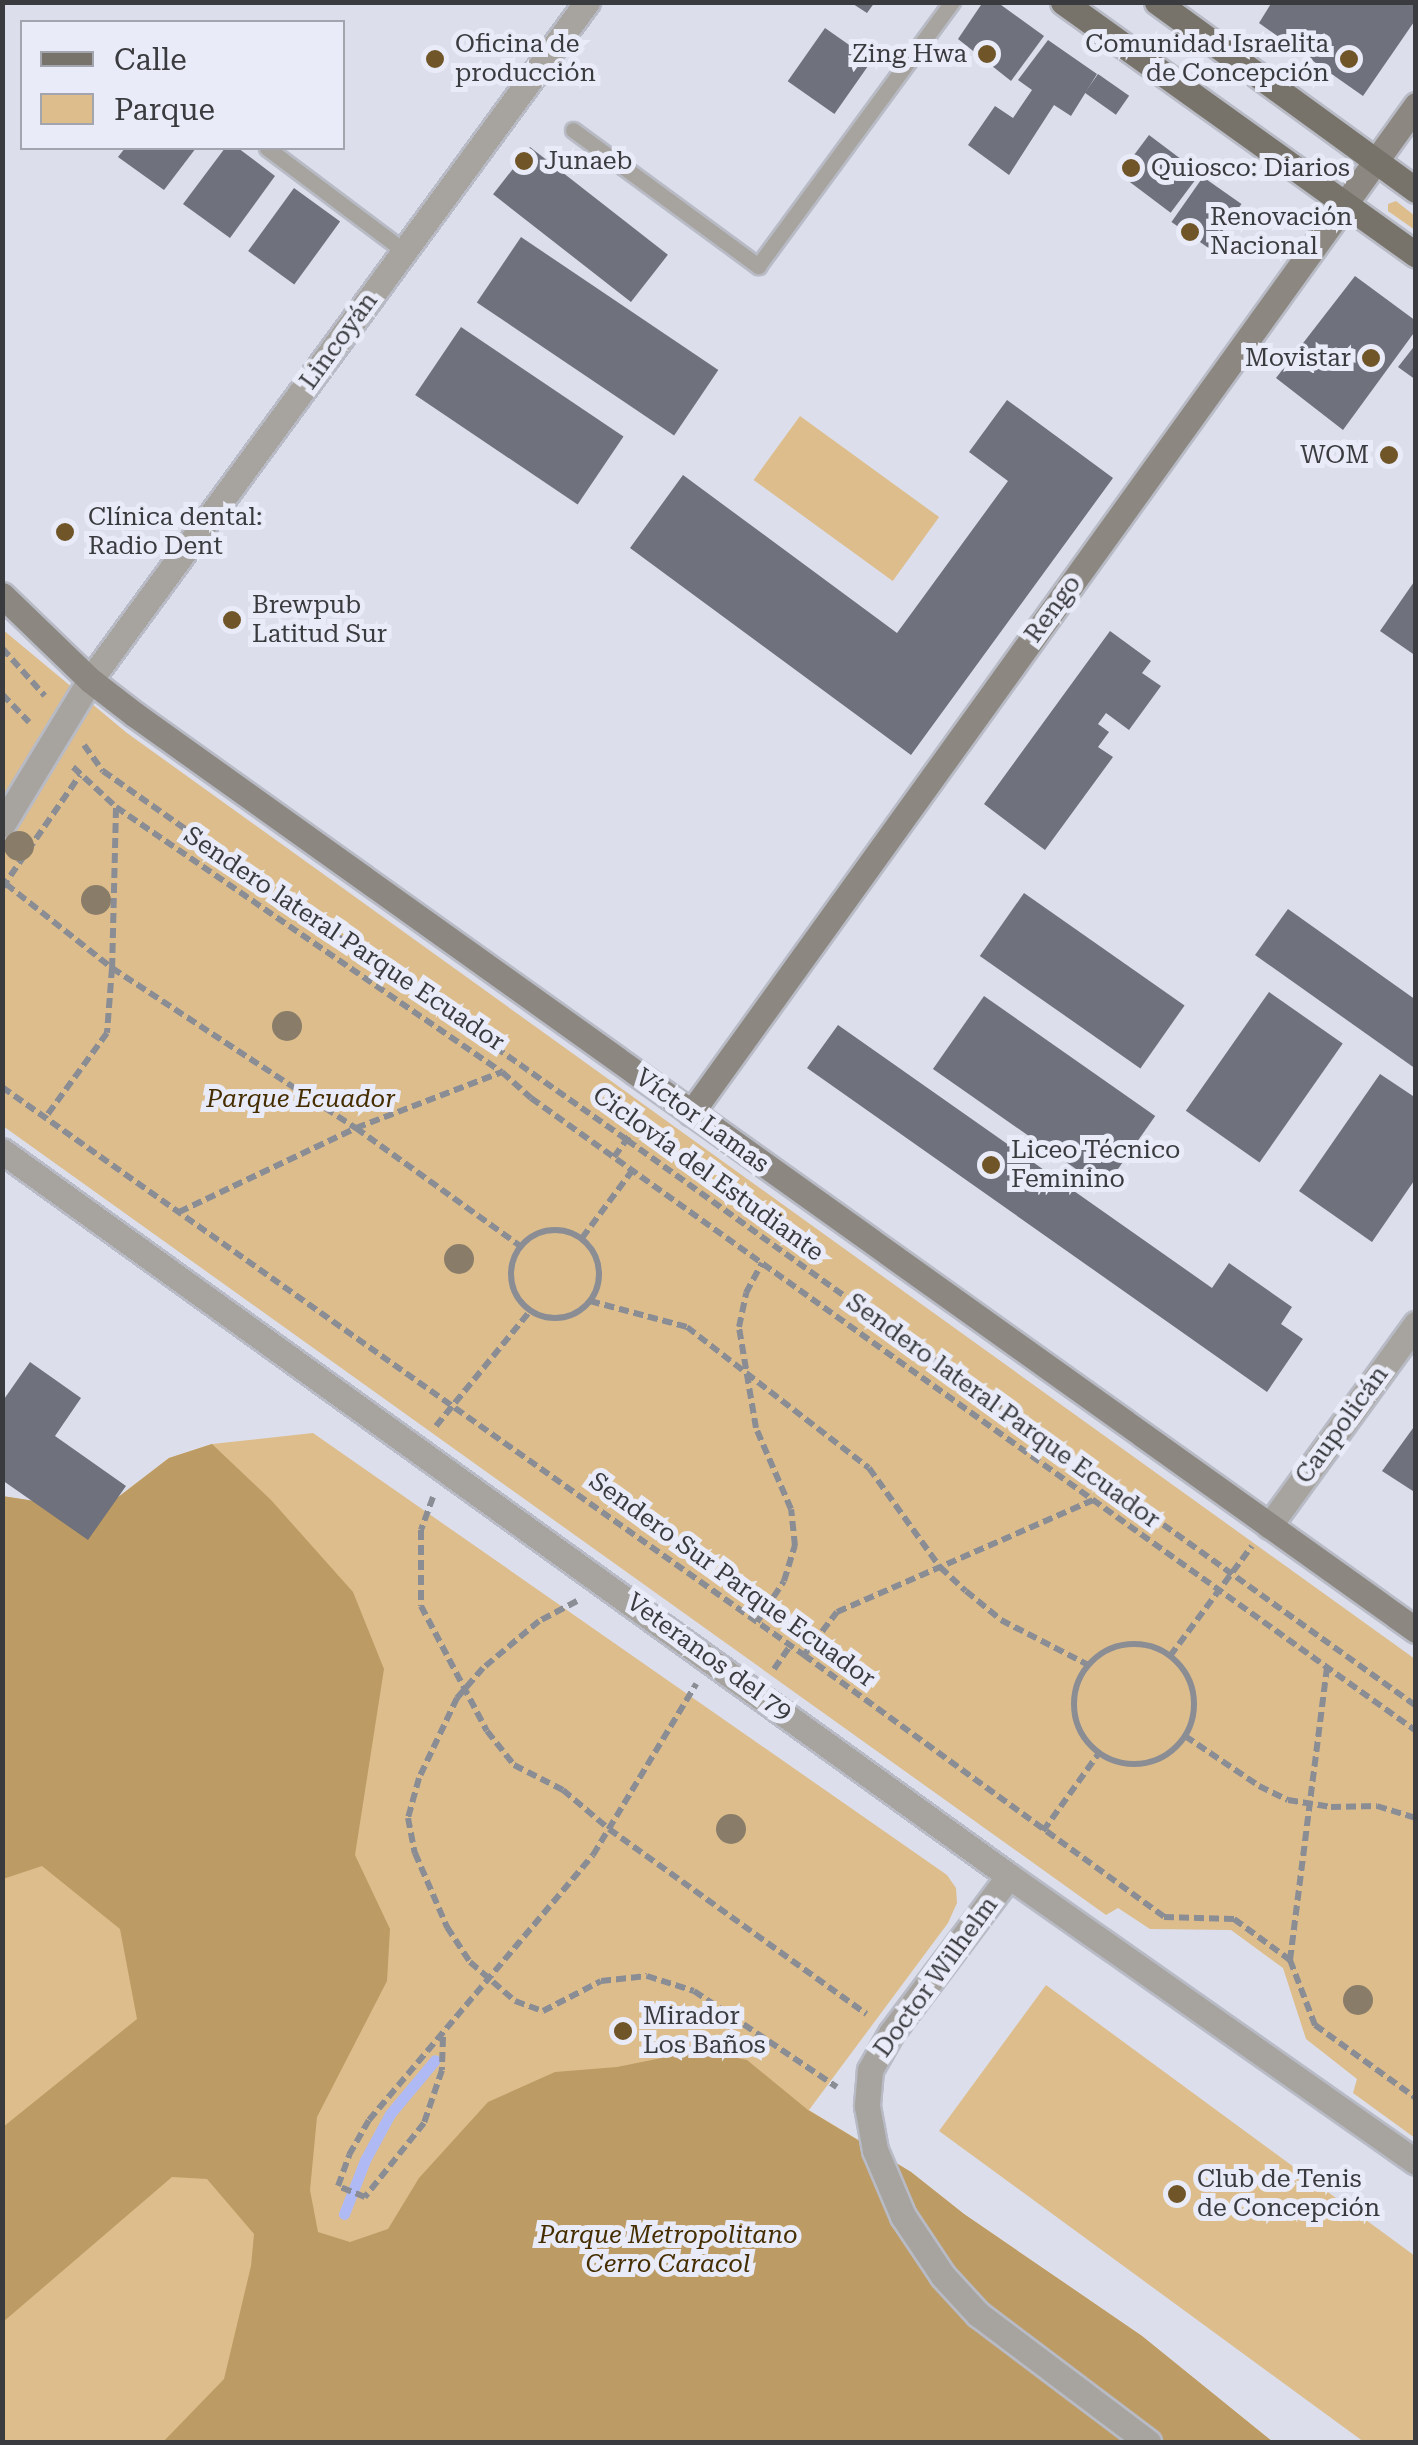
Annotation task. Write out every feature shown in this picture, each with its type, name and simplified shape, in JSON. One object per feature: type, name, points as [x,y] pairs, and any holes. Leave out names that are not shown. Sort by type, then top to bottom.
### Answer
[{"type":"main road","points":[[1062,2],[1416,255]]},
{"type":"main road","points":[[1158,2],[1416,190]]},
{"type":"main road","name":"Rengo","points":[[692,1113],[1416,104]]},
{"type":"main road","name":"Víctor Lamas","points":[[2,595],[90,680],[1416,1630]]},
{"type":"street","name":"Lincoyán","points":[[2,825],[90,680],[587,2]]},
{"type":"street","name":"Veteranos del 79","points":[[2,1151],[1009,1876],[1416,2162]]},
{"type":"street","name":"Caupolicán","points":[[1269,1526],[1416,1324]]},
{"type":"street","name":"Doctor Wilhelm","points":[[1009,1876],[890,2033],[870,2070],[868,2106],[876,2150],[903,2216],[944,2276],[978,2314],[1148,2442]]},
{"type":"lane","points":[[573,130],[758,266],[952,2]]},
{"type":"lane","points":[[270,150],[404,251]]},
{"type":"path","name":"Ciclovía del Estudiante","points":[[2,648],[68,722],[102,771],[627,1140],[1416,1706]]},
{"type":"path","name":"Sendero lateral Parque Ecuador","points":[[4,886],[80,775],[116,807],[502,1072],[632,1171],[1416,1731]]},
{"type":"path","points":[[45,1118],[107,1033],[116,807]]},
{"type":"path","points":[[4,886],[112,968],[356,1128],[520,1246]]},
{"type":"path","points":[[178,1212],[356,1128],[502,1072]]},
{"type":"path","name":"Sendero Sur Parque Ecuador","points":[[2,1087],[804,1655],[1164,1917],[1234,1919],[1290,1960]]},
{"type":"path","points":[[614,1158],[662,1092]]},
{"type":"path","points":[[582,1238],[632,1171]]},
{"type":"path","points":[[556,1229],[582,1238],[598,1262],[597,1289],[590,1301],[581,1311],[556,1319],[530,1311],[512,1288],[512,1259],[520,1246],[530,1236],[556,1229]]},
{"type":"path","points":[[757,1622],[784,1581],[795,1546],[791,1509],[756,1428],[740,1328],[746,1293],[762,1263]]},
{"type":"path","points":[[590,1301],[686,1326],[870,1468],[940,1567],[1001,1620],[1088,1665]]},
{"type":"path","points":[[416,1447],[455,1407],[530,1311]]},
{"type":"path","points":[[448,1470],[421,1530],[421,1606],[487,1731],[514,1764],[563,1790],[609,1829],[890,2033]]},
{"type":"path","points":[[804,1655],[837,1612],[1093,1500]]},
{"type":"path","points":[[1170,1656],[1269,1526]]},
{"type":"path","points":[[611,1587],[539,1622],[506,1646],[467,1688],[438,1736],[419,1778],[408,1818],[428,1889],[470,1962],[515,2001],[543,2012],[601,1981],[647,1976],[694,1991],[868,2106]]},
{"type":"path","points":[[1139,1644],[1170,1656],[1192,1687],[1192,1720],[1185,1736],[1172,1751],[1136,1764],[1099,1753],[1076,1721],[1074,1702],[1088,1665],[1120,1645],[1139,1644]]},
{"type":"path","points":[[443,2037],[442,2070],[424,2123],[366,2196],[338,2186],[348,2155],[369,2120],[594,1854],[712,1659]]},
{"type":"path","points":[[1327,1667],[1290,1960],[1314,2025],[1416,2098]]},
{"type":"path","points":[[1185,1736],[1258,1786],[1312,1806],[1377,1806],[1416,1818]]},
{"type":"path","points":[[1044,1831],[1099,1753]]},
{"type":"green space","points":[[1396,201],[1415,216],[1415,230],[1388,211],[1388,204]]},
{"type":"green space","points":[[800,416],[939,517],[893,581],[754,480]]},
{"type":"green space","name":"Parque Ecuador","points":[[2,629],[127,733],[1415,1659],[1415,2138],[1353,2093],[1357,2079],[1306,2039],[1283,1968],[1231,1930],[1150,1929],[1118,1908],[1106,1915],[3,1126]]},
{"type":"green space","name":"Parque Metropolitano Cerro Caracol","points":[[313,1433],[947,1875],[956,1888],[957,1903],[948,1923],[809,2110],[911,2172],[964,2214],[1142,2336],[1273,2442],[3,2442],[2,1496],[100,1511],[169,1458],[212,1444]]},
{"type":"green space","name":"Parque Metropolitano Cerro Caracol","points":[[212,1444],[271,1500],[353,1592],[384,1669],[355,1855],[390,1929],[387,1981],[317,2117],[310,2190],[318,2232],[350,2242],[388,2229],[419,2178],[488,2102],[555,2072],[617,2067],[701,2050],[747,2060],[808,2110],[911,2172],[964,2214],[1142,2336],[1273,2442],[163,2442],[224,2379],[251,2266],[254,2234],[207,2179],[172,2177],[3,2322],[3,2127],[137,2019],[120,1929],[42,1866],[3,1879],[2,1496],[100,1511],[169,1458]]},
{"type":"green space","name":"Club de Tenis de Concepción","points":[[1046,1985],[1415,2256],[1415,2442],[1364,2442],[939,2131]]},
{"type":"building","points":[[850,2],[875,2],[867,13]]},
{"type":"building","points":[[983,2],[997,2],[1044,36],[1011,81],[958,39]]},
{"type":"building","name":"Comunidad Israelita de Concepción","points":[[1272,2],[1416,2],[1416,19],[1363,96],[1259,23]]},
{"type":"building","points":[[825,28],[872,61],[834,114],[788,81]]},
{"type":"building","points":[[1048,40],[1097,74],[1071,116],[1054,105],[1009,175],[968,145],[995,106],[1013,118],[1032,90],[1018,80]]},
{"type":"building","points":[[1098,74],[1129,96],[1116,115],[1085,93]]},
{"type":"building","points":[[1149,135],[1200,174],[1171,213],[1120,174]]},
{"type":"building","points":[[530,147],[668,255],[631,302],[493,194]]},
{"type":"building","points":[[123,150],[194,150],[164,190],[118,157]]},
{"type":"building","points":[[224,150],[241,150],[275,176],[230,238],[183,204]]},
{"type":"building","points":[[1203,177],[1242,204],[1210,249],[1171,222]]},
{"type":"building","points":[[294,188],[340,222],[294,285],[248,251]]},
{"type":"building","points":[[521,237],[718,370],[674,436],[477,302]]},
{"type":"building","points":[[1355,276],[1416,321],[1416,330],[1343,430],[1276,378]]},
{"type":"building","points":[[461,327],[623,437],[578,505],[415,395]]},
{"type":"building","points":[[1416,344],[1416,380],[1398,367]]},
{"type":"building","points":[[1007,400],[1113,478],[911,755],[630,548],[683,475],[897,633],[1008,481],[969,452]]},
{"type":"building","points":[[1416,579],[1416,656],[1380,631]]},
{"type":"building","points":[[1110,631],[1151,661],[1142,673],[1161,686],[1129,730],[1106,713],[1098,724],[1109,732],[1098,747],[1113,757],[1045,850],[984,804]]},
{"type":"building","points":[[1024,893],[1185,1005],[1140,1068],[980,956]]},
{"type":"building","points":[[1288,909],[1416,1000],[1416,1069],[1255,955]]},
{"type":"building","points":[[1269,992],[1343,1044],[1260,1162],[1186,1111]]},
{"type":"building","points":[[984,996],[1155,1116],[1104,1189],[933,1069]]},
{"type":"building","name":"Liceo Técnico Feminino","points":[[838,1025],[1212,1288],[1229,1263],[1292,1307],[1281,1324],[1303,1339],[1267,1392],[807,1068]]},
{"type":"building","points":[[1380,1074],[1416,1098],[1416,1178],[1372,1242],[1299,1191]]},
{"type":"building","points":[[30,1362],[81,1398],[55,1436],[126,1486],[88,1540],[2,1480],[2,1402]]},
{"type":"building","points":[[1416,1424],[1416,1493],[1382,1471]]},
{"type":"waterway","points":[[344,2214],[365,2160],[390,2114],[435,2060]]},
{"type":"place","name":"Zing Hwa","points":[[987,54]]},
{"type":"place","name":"Oficina de producción","points":[[435,59]]},
{"type":"place","name":"Comunidad Israelita de Concepción","points":[[1349,59]]},
{"type":"place","name":"Junaeb","points":[[524,161]]},
{"type":"place","name":"Quiosco: Diarios","points":[[1131,168]]},
{"type":"place","name":"Renovación Nacional","points":[[1190,232]]},
{"type":"place","name":"Movistar","points":[[1371,358]]},
{"type":"place","name":"WOM","points":[[1389,455]]},
{"type":"place","name":"Clínica dental: Radio Dent","points":[[65,532]]},
{"type":"place","name":"Brewpub Latitud Sur","points":[[232,620]]},
{"type":"place","name":"Liceo Técnico Feminino","points":[[991,1165]]},
{"type":"place","name":"Mirador Los Baños","points":[[623,2031]]},
{"type":"place","name":"Club de Tenis de Concepción","points":[[1177,2194]]}]
